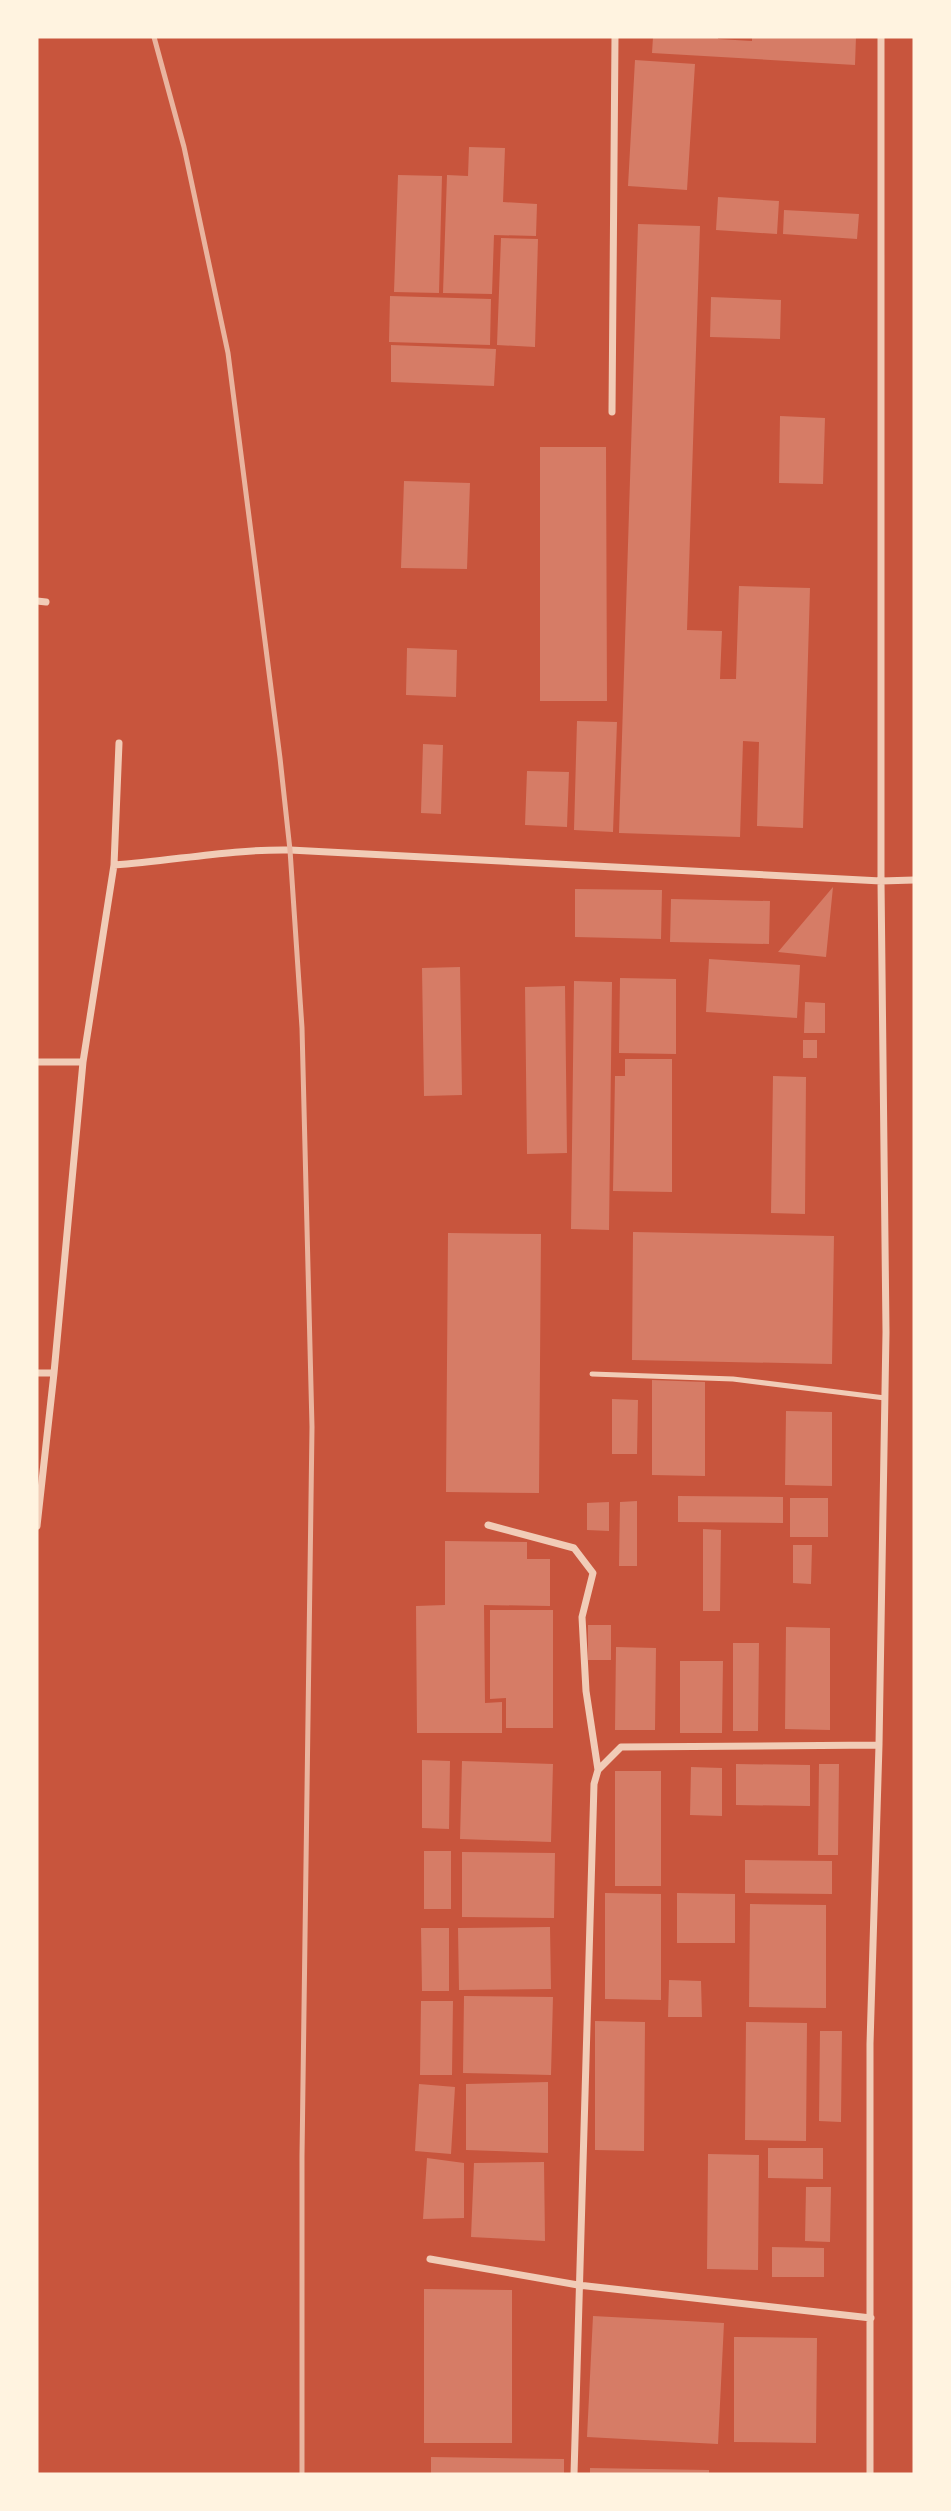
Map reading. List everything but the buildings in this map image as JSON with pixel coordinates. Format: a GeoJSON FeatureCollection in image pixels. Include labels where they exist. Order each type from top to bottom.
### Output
{"type":"FeatureCollection","features":[{"type":"Feature","properties":{"kind":"street"},"geometry":{"type":"LineString","coordinates":[[612,412],[615,37]]}},
{"type":"Feature","properties":{"kind":"street"},"geometry":{"type":"LineString","coordinates":[[870,2474],[870,2044],[885,1398],[881,881],[881,37]]}},
{"type":"Feature","properties":{"kind":"street"},"geometry":{"type":"LineString","coordinates":[[37,1527],[83,1062],[114,864],[119,743]]}},
{"type":"Feature","properties":{"kind":"street"},"geometry":{"type":"LineString","coordinates":[[114,864],[159,862],[231,852],[290,850],[881,881],[914,880]]}},
{"type":"Feature","properties":{"kind":"street"},"geometry":{"type":"LineString","coordinates":[[37,1062],[83,1062]]}},
{"type":"Feature","properties":{"kind":"street"},"geometry":{"type":"LineString","coordinates":[[37,1373],[54,1373]]}},
{"type":"Feature","properties":{"kind":"street"},"geometry":{"type":"LineString","coordinates":[[488,1525],[573,1548],[593,1573],[582,1616],[586,1691],[598,1770],[594,1798],[574,2474]]}},
{"type":"Feature","properties":{"kind":"street"},"geometry":{"type":"LineString","coordinates":[[598,1770],[621,1747],[879,1745]]}},
{"type":"Feature","properties":{"kind":"street"},"geometry":{"type":"LineString","coordinates":[[430,2259],[579,2285],[872,2318]]}},
{"type":"Feature","properties":{"kind":"lane"},"geometry":{"type":"LineString","coordinates":[[592,1374],[733,1379],[885,1398]]}},
{"type":"Feature","properties":{"kind":"railway"},"geometry":{"type":"LineString","coordinates":[[154,37],[184,147],[228,353],[280,758],[290,850],[302,1028],[312,1427],[302,2156],[302,2474]]}}]}
